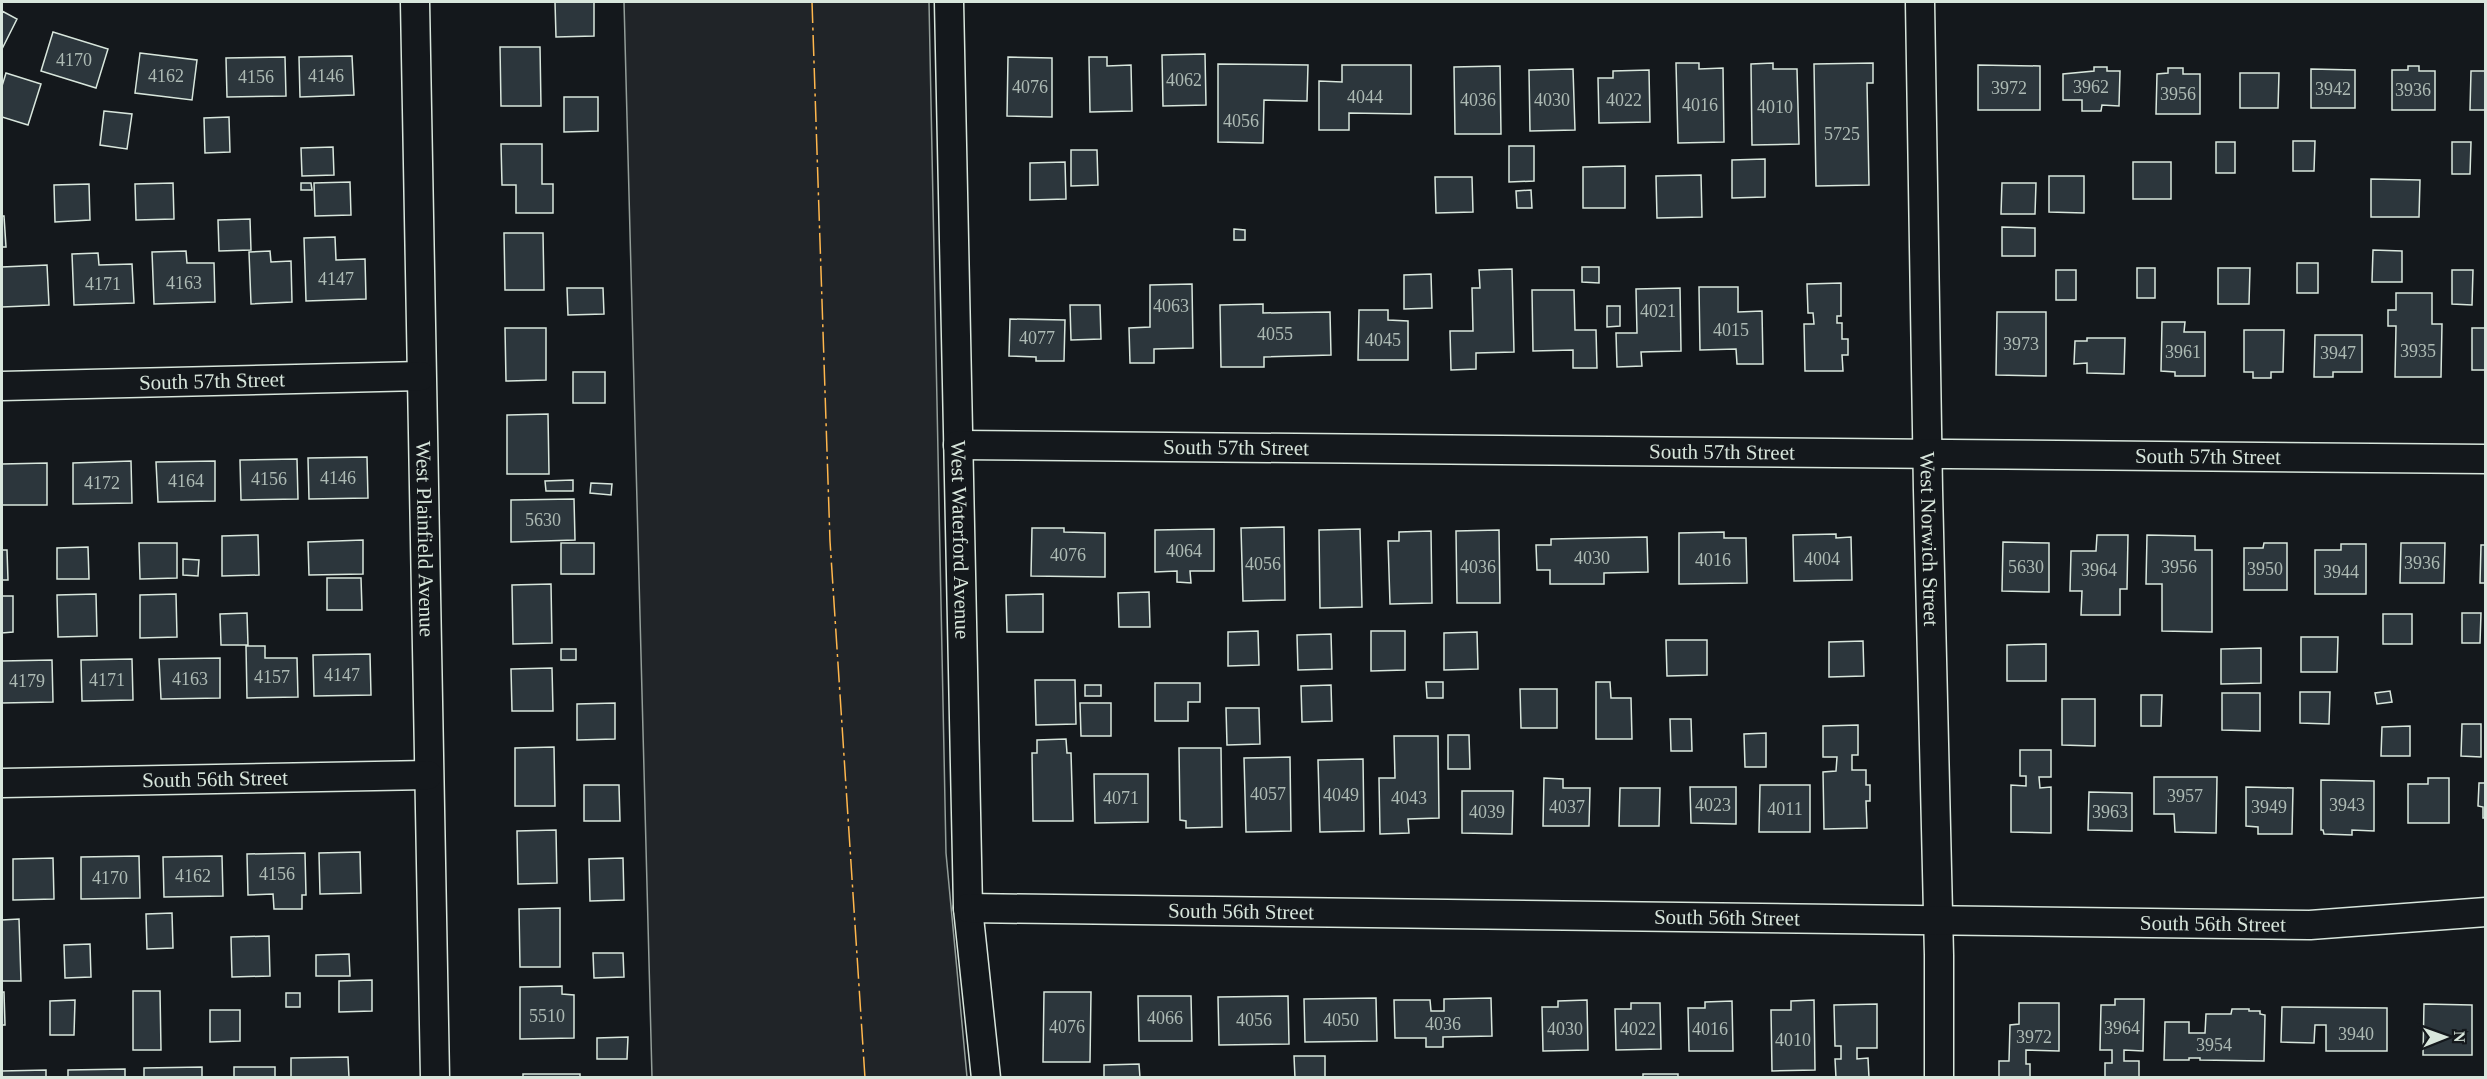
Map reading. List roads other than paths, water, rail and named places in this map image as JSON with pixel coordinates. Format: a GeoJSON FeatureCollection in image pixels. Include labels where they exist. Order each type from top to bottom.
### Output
{"type":"FeatureCollection","features":[{"type":"Feature","properties":{"kind":"street","name":"West Plainfield Avenue"},"geometry":{"type":"LineString","coordinates":[[416,2],[435,1077]]}},
{"type":"Feature","properties":{"kind":"street","name":"West Waterford Avenue"},"geometry":{"type":"LineString","coordinates":[[949,2],[968,908],[986,1077]]}},
{"type":"Feature","properties":{"kind":"street","name":"West Norwich Street"},"geometry":{"type":"LineString","coordinates":[[1920,2],[1939,1077]]}},
{"type":"Feature","properties":{"kind":"street","name":"South 57th Street"},"geometry":{"type":"LineString","coordinates":[[2,386],[422,376]]}},
{"type":"Feature","properties":{"kind":"street","name":"South 57th Street"},"geometry":{"type":"LineString","coordinates":[[958,445],[2486,459]]}},
{"type":"Feature","properties":{"kind":"street","name":"South 56th Street"},"geometry":{"type":"LineString","coordinates":[[2,783],[428,775]]}},
{"type":"Feature","properties":{"kind":"street","name":"South 56th Street"},"geometry":{"type":"LineString","coordinates":[[968,908],[2310,926],[2486,912]]}}]}
